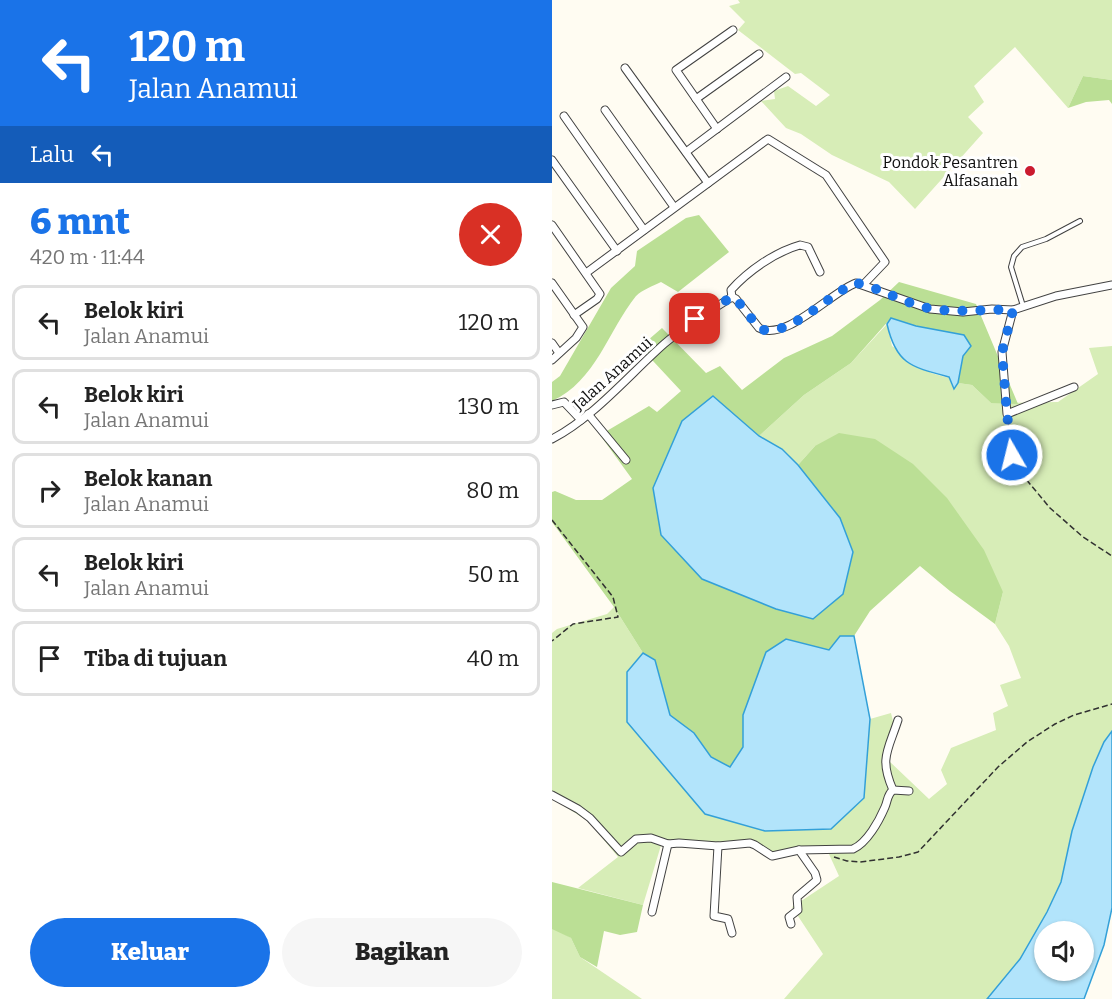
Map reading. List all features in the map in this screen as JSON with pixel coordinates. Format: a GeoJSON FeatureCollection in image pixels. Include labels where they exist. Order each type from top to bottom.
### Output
{"type":"FeatureCollection","features":[{"type":"Feature","properties":{"kind":"street"},"geometry":{"type":"LineString","coordinates":[[717,129],[676,70],[733,30]]}},
{"type":"Feature","properties":{"kind":"street"},"geometry":{"type":"LineString","coordinates":[[696,99],[759,54]]}},
{"type":"Feature","properties":{"kind":"street"},"geometry":{"type":"LineString","coordinates":[[625,68],[708,183]]}},
{"type":"Feature","properties":{"kind":"street"},"geometry":{"type":"LineString","coordinates":[[686,152],[786,77]]}},
{"type":"Feature","properties":{"kind":"street"},"geometry":{"type":"LineString","coordinates":[[605,110],[674,207]]}},
{"type":"Feature","properties":{"kind":"street"},"geometry":{"type":"LineString","coordinates":[[564,116],[644,230]]}},
{"type":"Feature","properties":{"kind":"street"},"geometry":{"type":"LineString","coordinates":[[586,273],[768,139],[826,175],[885,262],[864,284]]}},
{"type":"Feature","properties":{"kind":"street"},"geometry":{"type":"LineString","coordinates":[[552,160],[617,250]]}},
{"type":"Feature","properties":{"kind":"street"},"geometry":{"type":"LineString","coordinates":[[552,225],[600,294],[597,299],[574,315]]}},
{"type":"Feature","properties":{"kind":"street"},"geometry":{"type":"LineString","coordinates":[[820,272],[808,247],[800,245],[773,257],[739,281],[731,290],[732,297],[759,328],[765,331],[775,331],[814,311],[844,287],[856,283],[930,309],[963,312],[992,309],[1013,310],[1056,296],[1112,285]]}},
{"type":"Feature","properties":{"kind":"street"},"geometry":{"type":"LineString","coordinates":[[552,284],[583,327],[576,338],[552,360]]}},
{"type":"Feature","properties":{"kind":"street","name":"Jalan Anamui"},"geometry":{"type":"LineString","coordinates":[[552,439],[565,433],[588,414],[695,319],[732,297]]}},
{"type":"Feature","properties":{"kind":"street"},"geometry":{"type":"LineString","coordinates":[[1013,310],[1002,352],[1007,414],[1074,387]]}},
{"type":"Feature","properties":{"kind":"street"},"geometry":{"type":"LineString","coordinates":[[552,343],[559,353]]}},
{"type":"Feature","properties":{"kind":"street"},"geometry":{"type":"LineString","coordinates":[[552,405],[564,402],[580,420]]}},
{"type":"Feature","properties":{"kind":"street"},"geometry":{"type":"LineString","coordinates":[[588,414],[626,460]]}},
{"type":"Feature","properties":{"kind":"street"},"geometry":{"type":"LineString","coordinates":[[893,790],[886,772],[885,760],[898,720]]}},
{"type":"Feature","properties":{"kind":"street"},"geometry":{"type":"LineString","coordinates":[[552,795],[578,808],[590,818],[618,851],[624,851],[636,839],[651,837],[668,844],[718,846],[750,843],[772,856],[799,850],[819,851],[859,847],[873,829],[889,793],[893,790],[909,791]]}},
{"type":"Feature","properties":{"kind":"street"},"geometry":{"type":"LineString","coordinates":[[652,912],[668,844]]}},
{"type":"Feature","properties":{"kind":"street"},"geometry":{"type":"LineString","coordinates":[[718,846],[714,916],[728,919],[732,933]]}},
{"type":"Feature","properties":{"kind":"street"},"geometry":{"type":"LineString","coordinates":[[790,924],[789,917],[798,910],[797,897],[817,880],[815,873],[799,850]]}},
{"type":"Feature","properties":{"kind":"lane"},"geometry":{"type":"LineString","coordinates":[[1023,306],[1011,267],[1014,256],[1022,247],[1046,239],[1080,221]]}},
{"type":"Feature","properties":{"kind":"path"},"geometry":{"type":"LineString","coordinates":[[1007,414],[1012,455],[1025,478],[1058,515],[1083,537],[1112,556]]}},
{"type":"Feature","properties":{"kind":"path"},"geometry":{"type":"LineString","coordinates":[[552,520],[613,597],[618,617],[573,624],[552,641]]}},
{"type":"Feature","properties":{"kind":"path"},"geometry":{"type":"LineString","coordinates":[[819,851],[836,859],[860,862],[918,852],[998,767],[1027,742],[1074,715],[1112,704]]}},
{"type":"Feature","properties":{"kind":"green space"},"geometry":{"type":"Polygon","coordinates":[[[738,0],[1112,0],[1112,80],[1083,76],[1068,108],[1015,47],[974,86],[984,102],[968,117],[983,133],[915,209],[889,182],[832,155],[801,134],[786,128],[761,101],[775,99],[774,91],[788,86],[816,106],[830,95],[801,73],[795,74],[738,30],[745,22],[729,6],[740,3],[738,0]]]}},
{"type":"Feature","properties":{"kind":"green space"},"geometry":{"type":"Polygon","coordinates":[[[1083,76],[1112,80],[1112,104],[1109,100],[1086,102],[1068,108],[1083,76]]]}},
{"type":"Feature","properties":{"kind":"green space"},"geometry":{"type":"Polygon","coordinates":[[[699,215],[729,252],[678,292],[661,282],[638,294],[591,368],[567,392],[552,401],[552,382],[560,376],[611,288],[635,266],[637,251],[686,218],[699,215]]]}},
{"type":"Feature","properties":{"kind":"green space"},"geometry":{"type":"Polygon","coordinates":[[[899,282],[976,304],[1018,404],[991,403],[972,385],[958,383],[963,356],[916,326],[891,318],[851,363],[804,395],[759,436],[713,396],[843,594],[853,552],[840,518],[798,465],[815,446],[839,433],[875,439],[913,464],[947,498],[984,550],[1003,592],[995,624],[920,566],[870,611],[854,636],[840,636],[829,650],[743,715],[743,747],[730,767],[711,757],[694,733],[670,715],[655,660],[643,653],[614,607],[552,522],[552,492],[555,491],[576,500],[602,500],[632,479],[600,435],[649,406],[657,412],[681,391],[640,347],[662,328],[706,373],[720,366],[742,390],[784,358],[832,336],[880,300],[899,282]]]}},
{"type":"Feature","properties":{"kind":"green space"},"geometry":{"type":"Polygon","coordinates":[[[887,324],[892,346],[931,373],[949,378],[953,388],[958,383],[972,385],[991,403],[1058,402],[1098,374],[1089,348],[1112,346],[1112,731],[1104,742],[1093,767],[1072,831],[1061,882],[1042,921],[1034,921],[1034,935],[1020,959],[987,999],[784,999],[823,954],[792,907],[839,876],[828,852],[798,849],[771,859],[752,843],[662,842],[643,905],[578,888],[618,857],[589,822],[552,798],[552,633],[557,629],[607,614],[614,607],[643,653],[627,672],[864,798],[870,719],[891,713],[896,734],[888,760],[929,799],[947,784],[941,770],[951,748],[996,730],[993,713],[1008,706],[1000,685],[1021,678],[1009,646],[995,624],[1003,592],[815,446],[798,465],[782,449],[759,436],[804,395],[851,363],[887,324]]]}},
{"type":"Feature","properties":{"kind":"green space"},"geometry":{"type":"Polygon","coordinates":[[[552,882],[643,905],[637,932],[620,935],[604,931],[597,967],[580,957],[571,938],[552,929],[552,882]]]}},
{"type":"Feature","properties":{"kind":"green space"},"geometry":{"type":"Polygon","coordinates":[[[552,929],[571,938],[580,957],[642,999],[552,999],[552,929]]]}},
{"type":"Feature","properties":{"kind":"water"},"geometry":{"type":"Polygon","coordinates":[[[891,318],[916,326],[964,335],[971,346],[963,356],[958,383],[954,389],[949,377],[915,366],[901,356],[895,348],[887,324],[891,318]]]}},
{"type":"Feature","properties":{"kind":"water"},"geometry":{"type":"Polygon","coordinates":[[[713,396],[759,436],[782,449],[798,465],[840,518],[853,552],[843,594],[813,619],[776,609],[702,579],[661,535],[653,488],[682,421],[713,396]]]}},
{"type":"Feature","properties":{"kind":"water"},"geometry":{"type":"Polygon","coordinates":[[[840,636],[854,636],[870,719],[864,798],[831,829],[765,831],[705,814],[627,722],[627,672],[643,653],[655,660],[670,715],[694,733],[711,757],[730,767],[743,747],[743,715],[766,652],[786,639],[829,650],[840,636]]]}},
{"type":"Feature","properties":{"kind":"water"},"geometry":{"type":"Polygon","coordinates":[[[1112,731],[1112,908],[1104,945],[1094,972],[1094,921],[1042,921],[1061,882],[1072,831],[1093,767],[1104,742],[1112,731]]]}},
{"type":"Feature","properties":{"kind":"water"},"geometry":{"type":"Polygon","coordinates":[[[1034,935],[1034,981],[1091,981],[1084,999],[987,999],[1020,959],[1034,935]]]}},
{"type":"Feature","properties":{"kind":"place","name":"Pondok Pesantren Alfasanah"},"geometry":{"type":"Point","coordinates":[1030,171]}},
{"type":"Feature","properties":{"kind":"route"},"geometry":{"type":"LineString","coordinates":[[695,319],[732,297],[759,328],[765,331],[775,331],[814,311],[844,287],[856,283],[930,309],[963,312],[992,309],[1013,310],[1002,352],[1012,455]]}}]}
